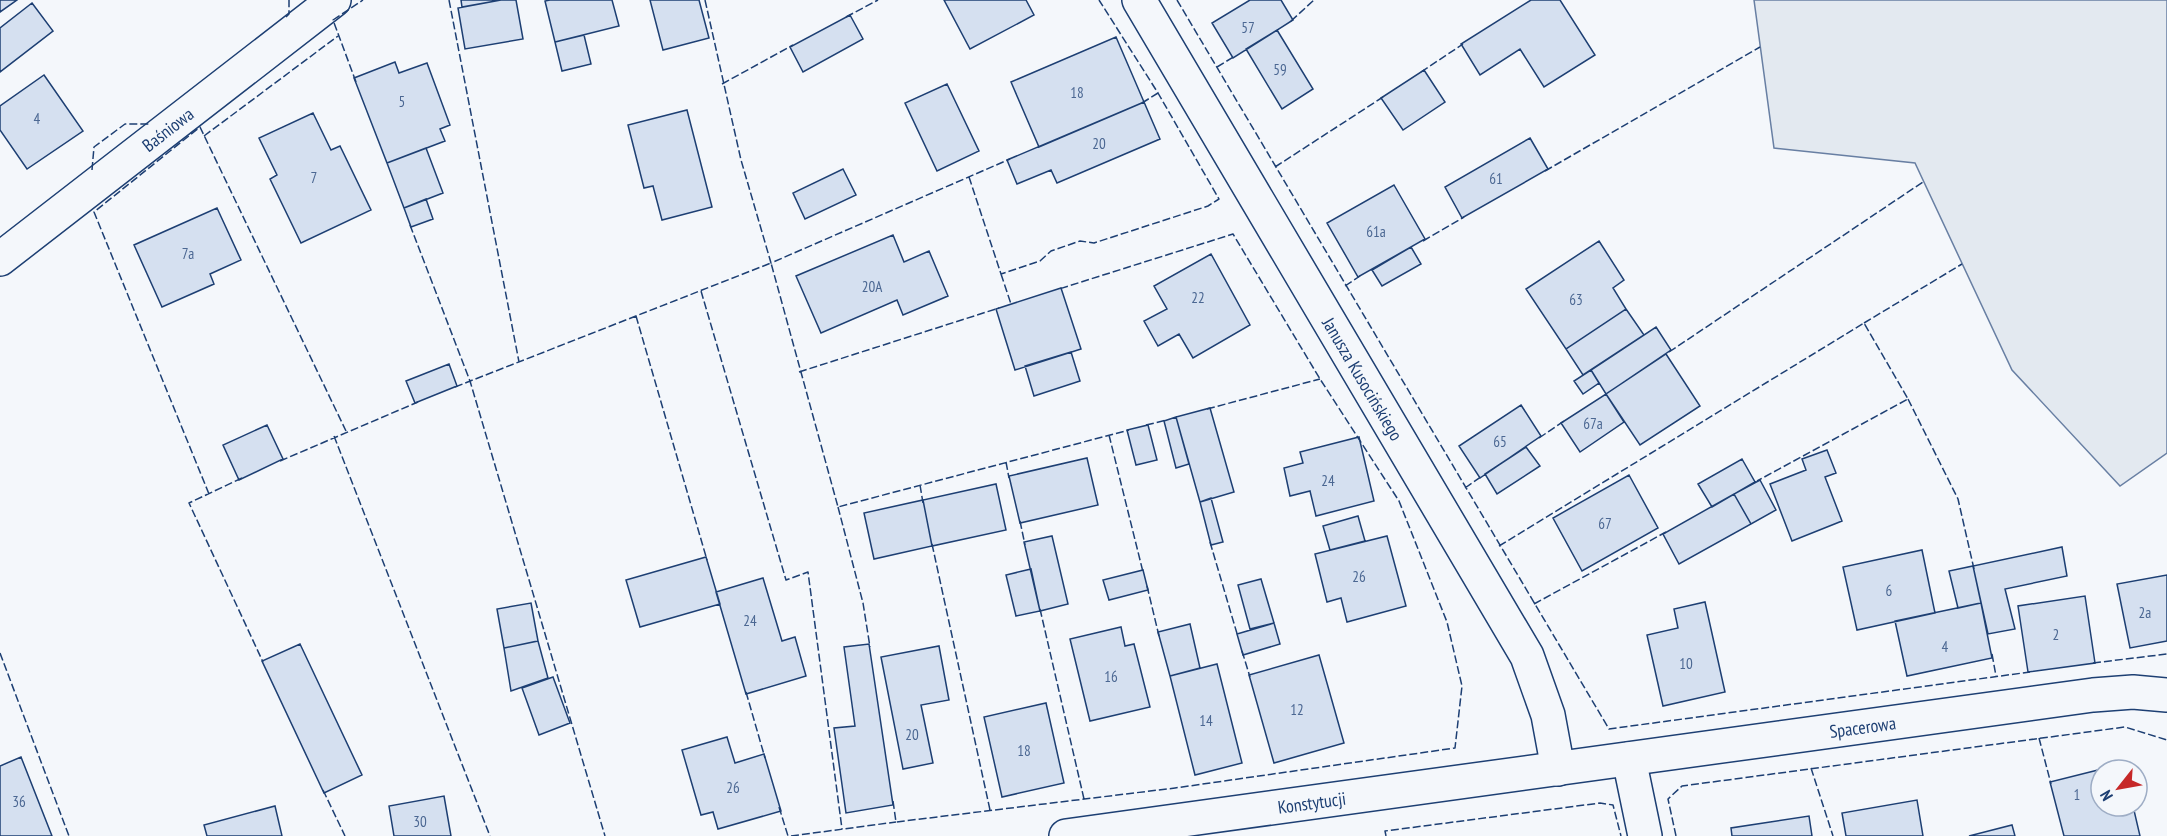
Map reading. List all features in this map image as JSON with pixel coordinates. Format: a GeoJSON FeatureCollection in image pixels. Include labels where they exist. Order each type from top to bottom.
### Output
{"type":"FeatureCollection","features":[{"type":"Feature","properties":{"kind":"street","name":"Baśniowa"},"geometry":{"type":"LineString","coordinates":[[0,259],[334,0]]}},
{"type":"Feature","properties":{"kind":"street","name":"Janusza Kusocińskiego"},"geometry":{"type":"LineString","coordinates":[[1139,0],[1527,656],[1546,707],[1558,769]]}},
{"type":"Feature","properties":{"kind":"street","name":"Spacerowa"},"geometry":{"type":"LineString","coordinates":[[1558,769],[2093,695],[2133,692],[2167,695]]}},
{"type":"Feature","properties":{"kind":"street"},"geometry":{"type":"LineString","coordinates":[[1629,759],[1645,836]]}},
{"type":"Feature","properties":{"kind":"street","name":"Konstytucji"},"geometry":{"type":"LineString","coordinates":[[1066,836],[1558,769]]}},
{"type":"Feature","properties":{"kind":"shaded area"},"geometry":{"type":"Polygon","coordinates":[[[1754,0],[2167,0],[2167,453],[2120,486],[2012,370],[1915,163],[1774,148],[1754,0]]]}},
{"type":"Feature","properties":{"kind":"building"},"geometry":{"type":"Polygon","coordinates":[[[0,0],[17,0],[0,12],[0,0]]]}},
{"type":"Feature","properties":{"kind":"building"},"geometry":{"type":"Polygon","coordinates":[[[461,0],[501,0],[462,7],[461,0]]]}},
{"type":"Feature","properties":{"kind":"building"},"geometry":{"type":"Polygon","coordinates":[[[501,0],[516,0],[523,39],[465,49],[458,8],[501,0]]]}},
{"type":"Feature","properties":{"kind":"building"},"geometry":{"type":"Polygon","coordinates":[[[612,0],[619,26],[555,42],[545,1],[612,0]]]}},
{"type":"Feature","properties":{"kind":"building"},"geometry":{"type":"Polygon","coordinates":[[[650,0],[699,0],[709,38],[663,50],[650,0]]]}},
{"type":"Feature","properties":{"kind":"building"},"geometry":{"type":"Polygon","coordinates":[[[944,0],[1026,0],[1034,15],[970,49],[944,0]]]}},
{"type":"Feature","properties":{"kind":"building"},"geometry":{"type":"Polygon","coordinates":[[[1250,0],[1281,0],[1293,20],[1233,58],[1212,23],[1250,0]]]}},
{"type":"Feature","properties":{"kind":"building"},"geometry":{"type":"Polygon","coordinates":[[[1531,0],[1560,0],[1595,55],[1544,87],[1520,49],[1480,75],[1461,44],[1531,0]]]}},
{"type":"Feature","properties":{"kind":"building"},"geometry":{"type":"Polygon","coordinates":[[[32,3],[53,31],[0,72],[0,28],[32,3]]]}},
{"type":"Feature","properties":{"kind":"building"},"geometry":{"type":"Polygon","coordinates":[[[850,15],[863,39],[803,72],[790,47],[850,15]]]}},
{"type":"Feature","properties":{"kind":"building"},"geometry":{"type":"Polygon","coordinates":[[[1277,30],[1313,89],[1282,109],[1246,49],[1277,30]]]}},
{"type":"Feature","properties":{"kind":"building"},"geometry":{"type":"Polygon","coordinates":[[[584,35],[591,64],[562,71],[555,42],[584,35]]]}},
{"type":"Feature","properties":{"kind":"building"},"geometry":{"type":"Polygon","coordinates":[[[1116,37],[1144,102],[1039,147],[1011,82],[1116,37]]]}},
{"type":"Feature","properties":{"kind":"building"},"geometry":{"type":"Polygon","coordinates":[[[395,62],[399,73],[427,63],[450,125],[440,129],[445,141],[387,163],[354,78],[395,62]]]}},
{"type":"Feature","properties":{"kind":"building"},"geometry":{"type":"Polygon","coordinates":[[[1424,70],[1445,102],[1403,130],[1381,98],[1424,70]]]}},
{"type":"Feature","properties":{"kind":"building"},"geometry":{"type":"Polygon","coordinates":[[[44,75],[83,131],[27,169],[0,130],[0,106],[44,75]]]}},
{"type":"Feature","properties":{"kind":"building"},"geometry":{"type":"Polygon","coordinates":[[[947,84],[979,151],[937,171],[905,103],[947,84]]]}},
{"type":"Feature","properties":{"kind":"building"},"geometry":{"type":"Polygon","coordinates":[[[1144,102],[1160,139],[1057,183],[1051,170],[1017,184],[1007,160],[1144,102]]]}},
{"type":"Feature","properties":{"kind":"building"},"geometry":{"type":"Polygon","coordinates":[[[687,110],[712,207],[662,220],[653,186],[644,188],[628,125],[687,110]]]}},
{"type":"Feature","properties":{"kind":"building"},"geometry":{"type":"Polygon","coordinates":[[[313,113],[331,150],[340,146],[371,210],[301,243],[270,179],[277,175],[259,138],[313,113]]]}},
{"type":"Feature","properties":{"kind":"building"},"geometry":{"type":"Polygon","coordinates":[[[1530,138],[1548,169],[1462,218],[1445,187],[1530,138]]]}},
{"type":"Feature","properties":{"kind":"building"},"geometry":{"type":"Polygon","coordinates":[[[426,148],[443,193],[404,208],[387,163],[426,148]]]}},
{"type":"Feature","properties":{"kind":"building"},"geometry":{"type":"Polygon","coordinates":[[[843,169],[856,195],[805,219],[793,193],[843,169]]]}},
{"type":"Feature","properties":{"kind":"building"},"geometry":{"type":"Polygon","coordinates":[[[1394,185],[1425,239],[1358,277],[1327,223],[1394,185]]]}},
{"type":"Feature","properties":{"kind":"building"},"geometry":{"type":"Polygon","coordinates":[[[426,199],[433,219],[411,227],[404,208],[426,199]]]}},
{"type":"Feature","properties":{"kind":"building"},"geometry":{"type":"Polygon","coordinates":[[[217,208],[241,260],[210,274],[214,284],[162,307],[134,245],[217,208]]]}},
{"type":"Feature","properties":{"kind":"building"},"geometry":{"type":"Polygon","coordinates":[[[893,235],[904,262],[929,251],[948,296],[903,315],[897,300],[821,333],[796,276],[893,235]]]}},
{"type":"Feature","properties":{"kind":"building"},"geometry":{"type":"Polygon","coordinates":[[[1599,241],[1624,280],[1613,288],[1626,309],[1566,349],[1526,289],[1599,241]]]}},
{"type":"Feature","properties":{"kind":"building"},"geometry":{"type":"Polygon","coordinates":[[[1411,247],[1421,264],[1382,286],[1372,270],[1411,247]]]}},
{"type":"Feature","properties":{"kind":"building"},"geometry":{"type":"Polygon","coordinates":[[[1211,254],[1250,325],[1193,358],[1179,334],[1158,346],[1144,321],[1167,309],[1154,286],[1211,254]]]}},
{"type":"Feature","properties":{"kind":"building"},"geometry":{"type":"Polygon","coordinates":[[[1061,288],[1081,349],[1015,370],[996,309],[1061,288]]]}},
{"type":"Feature","properties":{"kind":"building"},"geometry":{"type":"Polygon","coordinates":[[[1626,309],[1644,335],[1583,375],[1566,349],[1626,309]]]}},
{"type":"Feature","properties":{"kind":"building"},"geometry":{"type":"Polygon","coordinates":[[[1656,327],[1671,350],[1606,394],[1591,370],[1656,327]]]}},
{"type":"Feature","properties":{"kind":"building"},"geometry":{"type":"Polygon","coordinates":[[[1071,352],[1080,381],[1034,396],[1025,366],[1071,352]]]}},
{"type":"Feature","properties":{"kind":"building"},"geometry":{"type":"Polygon","coordinates":[[[1666,354],[1700,406],[1640,445],[1606,394],[1666,354]]]}},
{"type":"Feature","properties":{"kind":"building"},"geometry":{"type":"Polygon","coordinates":[[[449,364],[457,386],[415,403],[406,381],[449,364]]]}},
{"type":"Feature","properties":{"kind":"building"},"geometry":{"type":"Polygon","coordinates":[[[1591,370],[1599,383],[1583,394],[1574,381],[1591,370]]]}},
{"type":"Feature","properties":{"kind":"building"},"geometry":{"type":"Polygon","coordinates":[[[1606,394],[1624,422],[1580,452],[1561,423],[1606,394]]]}},
{"type":"Feature","properties":{"kind":"building"},"geometry":{"type":"Polygon","coordinates":[[[1521,405],[1541,436],[1480,478],[1459,446],[1521,405]]]}},
{"type":"Feature","properties":{"kind":"building"},"geometry":{"type":"Polygon","coordinates":[[[1210,408],[1234,492],[1200,502],[1176,417],[1210,408]]]}},
{"type":"Feature","properties":{"kind":"building"},"geometry":{"type":"Polygon","coordinates":[[[1176,417],[1189,464],[1176,468],[1164,421],[1176,417]]]}},
{"type":"Feature","properties":{"kind":"building"},"geometry":{"type":"Polygon","coordinates":[[[267,425],[283,459],[239,480],[223,445],[267,425]]]}},
{"type":"Feature","properties":{"kind":"building"},"geometry":{"type":"Polygon","coordinates":[[[1148,425],[1157,460],[1136,465],[1127,430],[1148,425]]]}},
{"type":"Feature","properties":{"kind":"building"},"geometry":{"type":"Polygon","coordinates":[[[1359,437],[1374,501],[1316,516],[1310,491],[1290,496],[1284,468],[1303,463],[1300,452],[1359,437]]]}},
{"type":"Feature","properties":{"kind":"building"},"geometry":{"type":"Polygon","coordinates":[[[1526,447],[1540,466],[1497,494],[1485,474],[1526,447]]]}},
{"type":"Feature","properties":{"kind":"building"},"geometry":{"type":"Polygon","coordinates":[[[1827,450],[1836,473],[1825,477],[1842,521],[1792,541],[1770,484],[1806,470],[1802,459],[1827,450]]]}},
{"type":"Feature","properties":{"kind":"building"},"geometry":{"type":"Polygon","coordinates":[[[1087,458],[1098,505],[1020,523],[1009,476],[1087,458]]]}},
{"type":"Feature","properties":{"kind":"building"},"geometry":{"type":"Polygon","coordinates":[[[1742,459],[1755,482],[1712,507],[1698,484],[1742,459]]]}},
{"type":"Feature","properties":{"kind":"building"},"geometry":{"type":"Polygon","coordinates":[[[1629,475],[1658,528],[1582,571],[1553,518],[1629,475]]]}},
{"type":"Feature","properties":{"kind":"building"},"geometry":{"type":"Polygon","coordinates":[[[1760,480],[1776,510],[1751,524],[1734,494],[1760,480]]]}},
{"type":"Feature","properties":{"kind":"building"},"geometry":{"type":"Polygon","coordinates":[[[996,484],[1006,530],[932,546],[923,500],[996,484]]]}},
{"type":"Feature","properties":{"kind":"building"},"geometry":{"type":"Polygon","coordinates":[[[1734,494],[1751,524],[1679,564],[1663,534],[1734,494]]]}},
{"type":"Feature","properties":{"kind":"building"},"geometry":{"type":"Polygon","coordinates":[[[1211,498],[1223,542],[1211,545],[1200,502],[1211,498]]]}},
{"type":"Feature","properties":{"kind":"building"},"geometry":{"type":"Polygon","coordinates":[[[923,500],[932,546],[874,559],[864,513],[923,500]]]}},
{"type":"Feature","properties":{"kind":"building"},"geometry":{"type":"Polygon","coordinates":[[[1358,516],[1365,541],[1330,550],[1323,526],[1358,516]]]}},
{"type":"Feature","properties":{"kind":"building"},"geometry":{"type":"Polygon","coordinates":[[[1052,536],[1068,604],[1040,611],[1024,542],[1052,536]]]}},
{"type":"Feature","properties":{"kind":"building"},"geometry":{"type":"Polygon","coordinates":[[[1387,536],[1406,606],[1347,622],[1341,598],[1327,602],[1315,554],[1387,536]]]}},
{"type":"Feature","properties":{"kind":"building"},"geometry":{"type":"Polygon","coordinates":[[[2062,547],[2067,576],[2005,589],[2015,629],[1988,634],[1973,566],[2062,547]]]}},
{"type":"Feature","properties":{"kind":"building"},"geometry":{"type":"Polygon","coordinates":[[[1922,550],[1935,613],[1857,630],[1843,567],[1922,550]]]}},
{"type":"Feature","properties":{"kind":"building"},"geometry":{"type":"Polygon","coordinates":[[[706,557],[720,604],[640,627],[626,580],[706,557]]]}},
{"type":"Feature","properties":{"kind":"building"},"geometry":{"type":"Polygon","coordinates":[[[1973,566],[1981,603],[1958,608],[1949,571],[1973,566]]]}},
{"type":"Feature","properties":{"kind":"building"},"geometry":{"type":"Polygon","coordinates":[[[1031,569],[1040,611],[1016,616],[1006,575],[1031,569]]]}},
{"type":"Feature","properties":{"kind":"building"},"geometry":{"type":"Polygon","coordinates":[[[1143,570],[1148,590],[1109,600],[1103,580],[1143,570]]]}},
{"type":"Feature","properties":{"kind":"building"},"geometry":{"type":"Polygon","coordinates":[[[2167,575],[2167,641],[2130,648],[2117,584],[2167,575]]]}},
{"type":"Feature","properties":{"kind":"building"},"geometry":{"type":"Polygon","coordinates":[[[763,578],[782,641],[795,637],[806,676],[746,694],[716,592],[763,578]]]}},
{"type":"Feature","properties":{"kind":"building"},"geometry":{"type":"Polygon","coordinates":[[[1261,579],[1274,623],[1250,629],[1238,585],[1261,579]]]}},
{"type":"Feature","properties":{"kind":"building"},"geometry":{"type":"Polygon","coordinates":[[[2085,596],[2095,663],[2028,672],[2018,606],[2085,596]]]}},
{"type":"Feature","properties":{"kind":"building"},"geometry":{"type":"Polygon","coordinates":[[[1705,602],[1725,692],[1663,706],[1647,635],[1678,628],[1674,609],[1705,602]]]}},
{"type":"Feature","properties":{"kind":"building"},"geometry":{"type":"Polygon","coordinates":[[[531,603],[538,641],[504,648],[497,609],[531,603]]]}},
{"type":"Feature","properties":{"kind":"building"},"geometry":{"type":"Polygon","coordinates":[[[1981,603],[1992,658],[1907,676],[1895,621],[1981,603]]]}},
{"type":"Feature","properties":{"kind":"building"},"geometry":{"type":"Polygon","coordinates":[[[1274,623],[1280,644],[1243,655],[1237,634],[1274,623]]]}},
{"type":"Feature","properties":{"kind":"building"},"geometry":{"type":"Polygon","coordinates":[[[1190,624],[1200,668],[1170,676],[1158,632],[1190,624]]]}},
{"type":"Feature","properties":{"kind":"building"},"geometry":{"type":"Polygon","coordinates":[[[1121,627],[1125,646],[1134,644],[1150,707],[1090,721],[1070,639],[1121,627]]]}},
{"type":"Feature","properties":{"kind":"building"},"geometry":{"type":"Polygon","coordinates":[[[538,641],[548,678],[511,691],[504,648],[538,641]]]}},
{"type":"Feature","properties":{"kind":"building"},"geometry":{"type":"Polygon","coordinates":[[[300,644],[362,775],[324,793],[262,661],[300,644]]]}},
{"type":"Feature","properties":{"kind":"building"},"geometry":{"type":"Polygon","coordinates":[[[869,644],[893,805],[846,813],[834,728],[855,726],[844,647],[869,644]]]}},
{"type":"Feature","properties":{"kind":"building"},"geometry":{"type":"Polygon","coordinates":[[[939,646],[949,700],[921,705],[933,763],[903,769],[881,657],[939,646]]]}},
{"type":"Feature","properties":{"kind":"building"},"geometry":{"type":"Polygon","coordinates":[[[1319,655],[1344,743],[1274,763],[1249,675],[1319,655]]]}},
{"type":"Feature","properties":{"kind":"building"},"geometry":{"type":"Polygon","coordinates":[[[1217,664],[1242,763],[1195,775],[1170,676],[1217,664]]]}},
{"type":"Feature","properties":{"kind":"building"},"geometry":{"type":"Polygon","coordinates":[[[553,677],[570,723],[539,735],[522,688],[553,677]]]}},
{"type":"Feature","properties":{"kind":"building"},"geometry":{"type":"Polygon","coordinates":[[[1046,703],[1064,783],[1002,797],[984,717],[1046,703]]]}},
{"type":"Feature","properties":{"kind":"building"},"geometry":{"type":"Polygon","coordinates":[[[727,737],[735,763],[764,754],[781,811],[718,829],[713,812],[701,815],[682,750],[727,737]]]}},
{"type":"Feature","properties":{"kind":"building"},"geometry":{"type":"Polygon","coordinates":[[[21,757],[52,836],[0,836],[0,766],[21,757]]]}},
{"type":"Feature","properties":{"kind":"building"},"geometry":{"type":"Polygon","coordinates":[[[2089,772],[2089,818],[2136,818],[2140,836],[2064,836],[2050,782],[2089,772]]]}},
{"type":"Feature","properties":{"kind":"building"},"geometry":{"type":"Polygon","coordinates":[[[444,796],[451,836],[394,836],[389,806],[444,796]]]}},
{"type":"Feature","properties":{"kind":"building"},"geometry":{"type":"Polygon","coordinates":[[[1917,800],[1923,836],[1846,836],[1842,813],[1917,800]]]}},
{"type":"Feature","properties":{"kind":"building"},"geometry":{"type":"Polygon","coordinates":[[[275,806],[282,836],[207,836],[204,825],[275,806]]]}},
{"type":"Feature","properties":{"kind":"building"},"geometry":{"type":"Polygon","coordinates":[[[1809,816],[1812,836],[1732,836],[1731,828],[1809,816]]]}},
{"type":"Feature","properties":{"kind":"building"},"geometry":{"type":"Polygon","coordinates":[[[2012,825],[2015,836],[1969,836],[2012,825]]]}},
{"type":"Feature","properties":{"kind":"fence"},"geometry":{"type":"LineString","coordinates":[[286,17],[289,14],[289,0]]}},
{"type":"Feature","properties":{"kind":"fence"},"geometry":{"type":"LineString","coordinates":[[356,82],[333,20],[363,0]]}},
{"type":"Feature","properties":{"kind":"fence"},"geometry":{"type":"LineString","coordinates":[[449,0],[519,362]]}},
{"type":"Feature","properties":{"kind":"fence"},"geometry":{"type":"LineString","coordinates":[[705,0],[741,160],[771,263],[1010,159]]}},
{"type":"Feature","properties":{"kind":"fence"},"geometry":{"type":"LineString","coordinates":[[846,17],[878,0]]}},
{"type":"Feature","properties":{"kind":"fence"},"geometry":{"type":"LineString","coordinates":[[969,177],[1001,274],[1040,261],[1051,251],[1080,241],[1094,243],[1208,206],[1219,199],[1158,93],[1099,0]]}},
{"type":"Feature","properties":{"kind":"fence"},"geometry":{"type":"LineString","coordinates":[[1177,0],[1609,729],[2030,672]]}},
{"type":"Feature","properties":{"kind":"fence"},"geometry":{"type":"LineString","coordinates":[[1291,21],[1314,0]]}},
{"type":"Feature","properties":{"kind":"fence"},"geometry":{"type":"LineString","coordinates":[[204,136],[338,36]]}},
{"type":"Feature","properties":{"kind":"fence"},"geometry":{"type":"LineString","coordinates":[[1421,72],[1463,44]]}},
{"type":"Feature","properties":{"kind":"fence"},"geometry":{"type":"LineString","coordinates":[[722,84],[793,45]]}},
{"type":"Feature","properties":{"kind":"fence"},"geometry":{"type":"LineString","coordinates":[[1545,171],[1760,47]]}},
{"type":"Feature","properties":{"kind":"fence"},"geometry":{"type":"LineString","coordinates":[[1217,67],[1235,56]]}},
{"type":"Feature","properties":{"kind":"fence"},"geometry":{"type":"LineString","coordinates":[[1142,103],[1158,93]]}},
{"type":"Feature","properties":{"kind":"fence"},"geometry":{"type":"LineString","coordinates":[[1275,167],[1383,97]]}},
{"type":"Feature","properties":{"kind":"fence"},"geometry":{"type":"LineString","coordinates":[[92,170],[94,147],[125,124],[150,124]]}},
{"type":"Feature","properties":{"kind":"fence"},"geometry":{"type":"LineString","coordinates":[[209,494],[94,212],[200,127],[346,431]]}},
{"type":"Feature","properties":{"kind":"fence"},"geometry":{"type":"LineString","coordinates":[[1669,352],[1923,182]]}},
{"type":"Feature","properties":{"kind":"fence"},"geometry":{"type":"LineString","coordinates":[[1423,241],[1464,217]]}},
{"type":"Feature","properties":{"kind":"fence"},"geometry":{"type":"LineString","coordinates":[[410,225],[470,381],[605,836]]}},
{"type":"Feature","properties":{"kind":"fence"},"geometry":{"type":"LineString","coordinates":[[893,801],[896,822],[1175,788],[1455,748],[1462,686],[1447,622],[1399,501],[1320,379],[1233,234],[1059,289]]}},
{"type":"Feature","properties":{"kind":"fence"},"geometry":{"type":"LineString","coordinates":[[455,387],[771,263],[838,507],[1129,430]]}},
{"type":"Feature","properties":{"kind":"fence"},"geometry":{"type":"LineString","coordinates":[[1864,323],[1962,264]]}},
{"type":"Feature","properties":{"kind":"fence"},"geometry":{"type":"LineString","coordinates":[[1001,274],[1011,304]]}},
{"type":"Feature","properties":{"kind":"fence"},"geometry":{"type":"LineString","coordinates":[[1345,286],[1360,276]]}},
{"type":"Feature","properties":{"kind":"fence"},"geometry":{"type":"LineString","coordinates":[[701,291],[786,580],[808,572],[842,829]]}},
{"type":"Feature","properties":{"kind":"fence"},"geometry":{"type":"LineString","coordinates":[[799,372],[999,308]]}},
{"type":"Feature","properties":{"kind":"fence"},"geometry":{"type":"LineString","coordinates":[[636,316],[707,560]]}},
{"type":"Feature","properties":{"kind":"fence"},"geometry":{"type":"LineString","coordinates":[[1499,546],[1864,323],[1908,399],[1757,481]]}},
{"type":"Feature","properties":{"kind":"fence"},"geometry":{"type":"LineString","coordinates":[[1207,409],[1320,379]]}},
{"type":"Feature","properties":{"kind":"fence"},"geometry":{"type":"LineString","coordinates":[[1908,399],[1958,499],[1974,569]]}},
{"type":"Feature","properties":{"kind":"fence"},"geometry":{"type":"LineString","coordinates":[[280,461],[418,402]]}},
{"type":"Feature","properties":{"kind":"fence"},"geometry":{"type":"LineString","coordinates":[[1146,425],[1167,420]]}},
{"type":"Feature","properties":{"kind":"fence"},"geometry":{"type":"LineString","coordinates":[[1539,438],[1564,421]]}},
{"type":"Feature","properties":{"kind":"fence"},"geometry":{"type":"LineString","coordinates":[[1109,435],[1143,572]]}},
{"type":"Feature","properties":{"kind":"fence"},"geometry":{"type":"LineString","coordinates":[[334,436],[490,836]]}},
{"type":"Feature","properties":{"kind":"fence"},"geometry":{"type":"LineString","coordinates":[[1006,462],[1009,478]]}},
{"type":"Feature","properties":{"kind":"fence"},"geometry":{"type":"LineString","coordinates":[[1465,488],[1482,476]]}},
{"type":"Feature","properties":{"kind":"fence"},"geometry":{"type":"LineString","coordinates":[[242,478],[189,503],[263,662]]}},
{"type":"Feature","properties":{"kind":"fence"},"geometry":{"type":"LineString","coordinates":[[920,485],[923,503]]}},
{"type":"Feature","properties":{"kind":"fence"},"geometry":{"type":"LineString","coordinates":[[838,507],[863,603],[870,647]]}},
{"type":"Feature","properties":{"kind":"fence"},"geometry":{"type":"LineString","coordinates":[[1020,521],[1025,545]]}},
{"type":"Feature","properties":{"kind":"fence"},"geometry":{"type":"LineString","coordinates":[[1534,604],[1666,532]]}},
{"type":"Feature","properties":{"kind":"fence"},"geometry":{"type":"LineString","coordinates":[[1210,542],[1238,637]]}},
{"type":"Feature","properties":{"kind":"fence"},"geometry":{"type":"LineString","coordinates":[[932,544],[990,810]]}},
{"type":"Feature","properties":{"kind":"fence"},"geometry":{"type":"LineString","coordinates":[[1147,586],[1159,636]]}},
{"type":"Feature","properties":{"kind":"fence"},"geometry":{"type":"LineString","coordinates":[[1040,609],[1084,799]]}},
{"type":"Feature","properties":{"kind":"fence"},"geometry":{"type":"LineString","coordinates":[[1242,651],[1250,677]]}},
{"type":"Feature","properties":{"kind":"fence"},"geometry":{"type":"LineString","coordinates":[[0,653],[69,836]]}},
{"type":"Feature","properties":{"kind":"fence"},"geometry":{"type":"LineString","coordinates":[[1992,654],[1996,676]]}},
{"type":"Feature","properties":{"kind":"fence"},"geometry":{"type":"LineString","coordinates":[[2093,663],[2167,654]]}},
{"type":"Feature","properties":{"kind":"fence"},"geometry":{"type":"LineString","coordinates":[[746,692],[765,758]]}},
{"type":"Feature","properties":{"kind":"fence"},"geometry":{"type":"LineString","coordinates":[[1676,836],[1668,799],[1682,786],[2125,727],[2167,740]]}},
{"type":"Feature","properties":{"kind":"fence"},"geometry":{"type":"LineString","coordinates":[[2039,738],[2051,784]]}},
{"type":"Feature","properties":{"kind":"fence"},"geometry":{"type":"LineString","coordinates":[[1811,768],[1833,836]]}},
{"type":"Feature","properties":{"kind":"fence"},"geometry":{"type":"LineString","coordinates":[[323,790],[345,836]]}},
{"type":"Feature","properties":{"kind":"fence"},"geometry":{"type":"LineString","coordinates":[[1386,836],[1385,831],[1600,803],[1613,805],[1621,836]]}},
{"type":"Feature","properties":{"kind":"fence"},"geometry":{"type":"LineString","coordinates":[[779,807],[788,836]]}},
{"type":"Feature","properties":{"kind":"fence"},"geometry":{"type":"LineString","coordinates":[[791,836],[896,822]]}}]}
